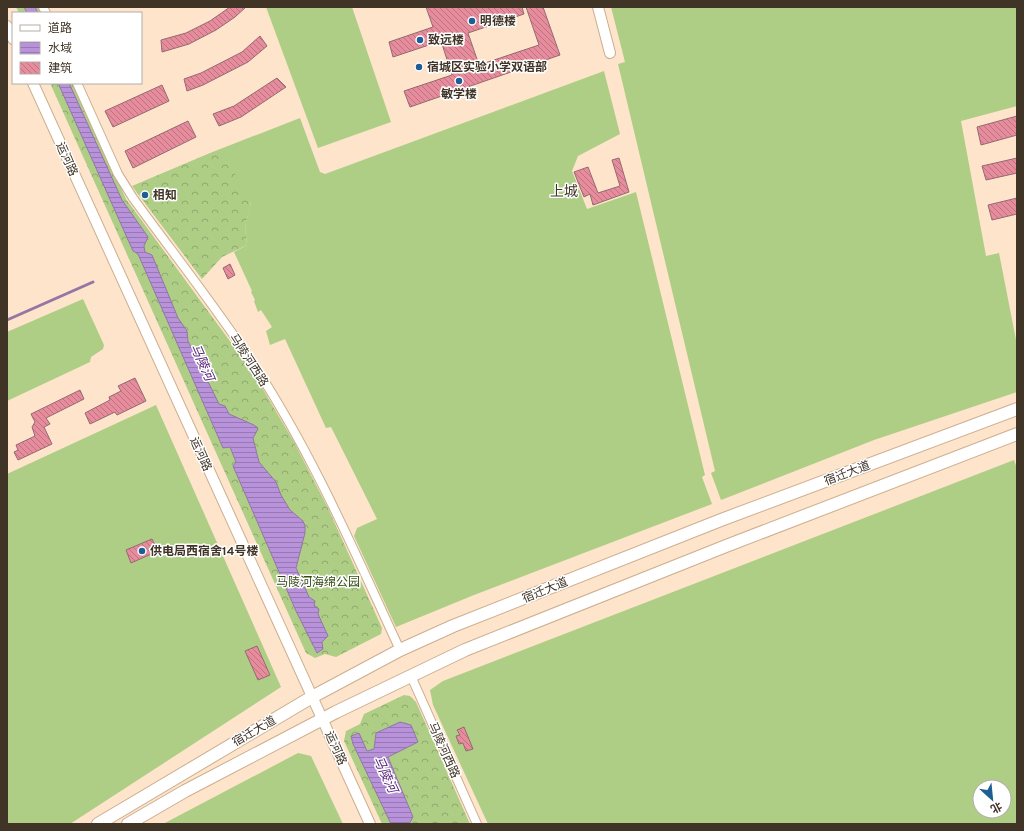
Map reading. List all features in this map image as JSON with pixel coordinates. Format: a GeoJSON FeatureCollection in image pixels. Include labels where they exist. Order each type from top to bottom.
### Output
{"type":"FeatureCollection","features":[{"type":"Feature","properties":{"kind":"main road","name":"宿迁大道"},"geometry":{"type":"LineString","coordinates":[[98,824],[312,697],[400,650],[452,626],[714,523],[1017,409]]}},
{"type":"Feature","properties":{"kind":"main road","name":"宿迁大道"},"geometry":{"type":"LineString","coordinates":[[128,824],[185,791],[322,719],[465,650],[639,580],[1017,434]]}},
{"type":"Feature","properties":{"kind":"street"},"geometry":{"type":"LineString","coordinates":[[598,7],[610,54]]}},
{"type":"Feature","properties":{"kind":"street"},"geometry":{"type":"LineString","coordinates":[[7,26],[12,37]]}},
{"type":"Feature","properties":{"kind":"street","name":"运河路"},"geometry":{"type":"LineString","coordinates":[[33,84],[370,824]]}},
{"type":"Feature","properties":{"kind":"street","name":"马陵河西路"},"geometry":{"type":"LineString","coordinates":[[77,84],[118,174],[124,184],[253,363],[305,451],[344,528],[400,650]]}},
{"type":"Feature","properties":{"kind":"street","name":"马陵河西路"},"geometry":{"type":"LineString","coordinates":[[411,676],[477,824]]}},
{"type":"Feature","properties":{"kind":"green space"},"geometry":{"type":"Polygon","coordinates":[[[16,7],[40,7],[42,12],[18,12],[16,7]]]}},
{"type":"Feature","properties":{"kind":"green space"},"geometry":{"type":"Polygon","coordinates":[[[266,7],[352,7],[391,122],[318,148],[266,7]]]}},
{"type":"Feature","properties":{"kind":"green space"},"geometry":{"type":"Polygon","coordinates":[[[611,7],[1017,7],[1017,106],[961,121],[986,256],[999,253],[1017,345],[1017,392],[874,440],[721,500],[711,473],[715,471],[618,64],[625,62],[611,7]]]}},
{"type":"Feature","properties":{"kind":"green space"},"geometry":{"type":"Polygon","coordinates":[[[604,71],[620,134],[578,156],[572,171],[587,209],[636,192],[705,475],[702,477],[712,504],[474,595],[396,627],[354,536],[357,528],[377,519],[331,427],[326,428],[285,339],[270,345],[266,331],[272,327],[261,310],[258,312],[251,292],[252,291],[234,252],[247,245],[245,226],[251,204],[210,153],[300,118],[320,172],[325,174],[604,71]]]}},
{"type":"Feature","properties":{"kind":"green space","name":"马陵河海绵公园"},"geometry":{"type":"Polygon","coordinates":[[[50,84],[74,84],[126,199],[254,374],[294,442],[328,508],[382,628],[381,634],[336,657],[325,654],[315,658],[306,653],[50,84]]]}},
{"type":"Feature","properties":{"kind":"green space"},"geometry":{"type":"Polygon","coordinates":[[[210,153],[214,155],[222,154],[227,158],[251,205],[245,226],[247,245],[222,257],[202,279],[132,186],[210,153]]]}},
{"type":"Feature","properties":{"kind":"green space"},"geometry":{"type":"Polygon","coordinates":[[[83,299],[104,345],[103,349],[91,357],[90,362],[7,401],[7,332],[83,299]]]}},
{"type":"Feature","properties":{"kind":"green space"},"geometry":{"type":"Polygon","coordinates":[[[156,405],[281,687],[70,824],[7,824],[7,474],[156,405]]]}},
{"type":"Feature","properties":{"kind":"green space"},"geometry":{"type":"Polygon","coordinates":[[[1014,460],[1017,468],[1017,824],[488,824],[433,705],[430,690],[443,681],[1014,460]]]}},
{"type":"Feature","properties":{"kind":"green space"},"geometry":{"type":"Polygon","coordinates":[[[404,695],[410,696],[416,702],[470,824],[382,824],[344,741],[346,731],[360,724],[364,714],[404,695]]]}},
{"type":"Feature","properties":{"kind":"green space"},"geometry":{"type":"Polygon","coordinates":[[[298,753],[311,756],[343,824],[163,824],[298,753]]]}},
{"type":"Feature","properties":{"kind":"water"},"geometry":{"type":"Polygon","coordinates":[[[24,7],[35,7],[38,12],[26,12],[24,7]]]}},
{"type":"Feature","properties":{"kind":"water"},"geometry":{"type":"Polygon","coordinates":[[[58,84],[69,84],[122,200],[148,237],[144,246],[145,252],[152,255],[178,318],[187,331],[188,341],[219,404],[225,406],[229,414],[254,425],[258,429],[253,438],[259,462],[276,482],[281,495],[290,510],[303,521],[305,533],[296,568],[309,597],[315,601],[314,606],[319,609],[318,614],[328,636],[322,642],[323,649],[317,653],[296,611],[233,466],[236,462],[230,447],[223,448],[138,254],[133,251],[58,84]]]}},
{"type":"Feature","properties":{"kind":"water","name":"马陵河"},"geometry":{"type":"Polygon","coordinates":[[[400,722],[411,725],[418,742],[388,757],[413,817],[409,824],[391,824],[353,744],[351,736],[359,733],[367,751],[374,749],[376,733],[400,722]]]}},
{"type":"Feature","properties":{"kind":"building"},"geometry":{"type":"Polygon","coordinates":[[[230,7],[246,7],[235,17],[216,30],[189,44],[162,52],[161,40],[186,33],[210,21],[230,7]]]}},
{"type":"Feature","properties":{"kind":"building"},"geometry":{"type":"Polygon","coordinates":[[[426,7],[522,7],[524,14],[468,33],[479,65],[539,45],[526,7],[543,7],[560,55],[410,107],[404,91],[452,75],[441,41],[393,57],[389,42],[433,27],[426,7]]]}},
{"type":"Feature","properties":{"kind":"building"},"geometry":{"type":"Polygon","coordinates":[[[260,36],[267,46],[248,62],[203,85],[187,91],[184,79],[201,73],[242,52],[260,36]]]}},
{"type":"Feature","properties":{"kind":"building"},"geometry":{"type":"Polygon","coordinates":[[[277,78],[286,87],[241,117],[219,126],[213,114],[234,106],[277,78]]]}},
{"type":"Feature","properties":{"kind":"building"},"geometry":{"type":"Polygon","coordinates":[[[162,85],[169,101],[113,127],[105,111],[162,85]]]}},
{"type":"Feature","properties":{"kind":"building"},"geometry":{"type":"Polygon","coordinates":[[[1017,116],[1017,135],[981,145],[977,127],[1017,116]]]}},
{"type":"Feature","properties":{"kind":"building"},"geometry":{"type":"Polygon","coordinates":[[[188,121],[196,137],[133,168],[125,151],[188,121]]]}},
{"type":"Feature","properties":{"kind":"building"},"geometry":{"type":"Polygon","coordinates":[[[619,158],[629,192],[593,205],[590,194],[584,197],[574,172],[588,167],[598,193],[620,186],[612,160],[619,158]]]}},
{"type":"Feature","properties":{"kind":"building"},"geometry":{"type":"Polygon","coordinates":[[[1017,158],[1017,173],[986,180],[982,166],[1017,158]]]}},
{"type":"Feature","properties":{"kind":"building"},"geometry":{"type":"Polygon","coordinates":[[[1017,198],[1017,214],[992,220],[988,205],[1017,198]]]}},
{"type":"Feature","properties":{"kind":"building"},"geometry":{"type":"Polygon","coordinates":[[[230,264],[235,275],[228,279],[223,268],[230,264]]]}},
{"type":"Feature","properties":{"kind":"building"},"geometry":{"type":"Polygon","coordinates":[[[135,378],[146,401],[117,415],[115,412],[90,424],[85,413],[110,400],[109,397],[121,391],[118,386],[135,378]]]}},
{"type":"Feature","properties":{"kind":"building"},"geometry":{"type":"Polygon","coordinates":[[[80,390],[84,399],[46,418],[50,424],[44,427],[52,444],[18,460],[14,452],[18,450],[16,445],[35,436],[32,427],[35,422],[31,414],[80,390]]]}},
{"type":"Feature","properties":{"kind":"building","name":"供电局西宿舍14号楼"},"geometry":{"type":"Polygon","coordinates":[[[152,539],[158,551],[131,563],[126,550],[152,539]]]}},
{"type":"Feature","properties":{"kind":"building"},"geometry":{"type":"Polygon","coordinates":[[[257,646],[270,675],[258,680],[245,651],[257,646]]]}},
{"type":"Feature","properties":{"kind":"building"},"geometry":{"type":"Polygon","coordinates":[[[464,727],[473,749],[466,751],[463,743],[459,744],[456,736],[460,735],[457,730],[464,727]]]}},
{"type":"Feature","properties":{"kind":"waterway"},"geometry":{"type":"LineString","coordinates":[[7,320],[93,282]]}},
{"type":"Feature","properties":{"kind":"place","name":"明德楼"},"geometry":{"type":"Point","coordinates":[472,21]}},
{"type":"Feature","properties":{"kind":"place","name":"致远楼"},"geometry":{"type":"Point","coordinates":[420,40]}},
{"type":"Feature","properties":{"kind":"place","name":"宿城区实验小学双语部"},"geometry":{"type":"Point","coordinates":[419,67]}},
{"type":"Feature","properties":{"kind":"place","name":"敏学楼"},"geometry":{"type":"Point","coordinates":[459,81]}},
{"type":"Feature","properties":{"kind":"place","name":"相知"},"geometry":{"type":"Point","coordinates":[145,195]}},
{"type":"Feature","properties":{"kind":"place","name":"供电局西宿舍14号楼"},"geometry":{"type":"Point","coordinates":[142,551]}},
{"type":"Feature","properties":{"kind":"district","name":"上城"},"geometry":{"type":"Point","coordinates":[564,191]}}]}
